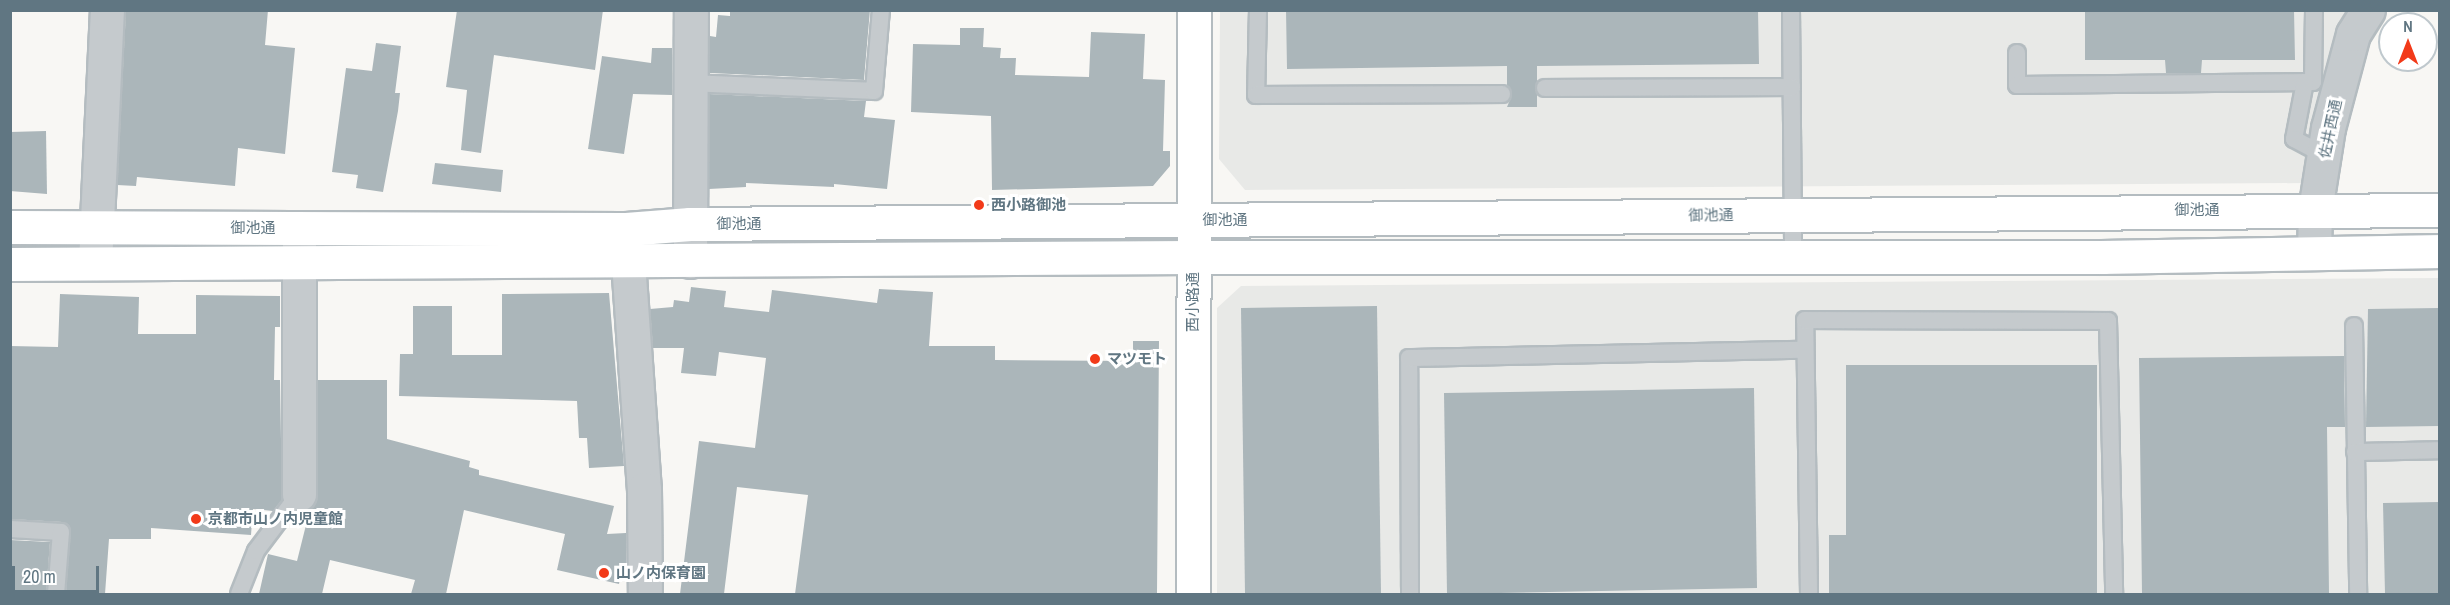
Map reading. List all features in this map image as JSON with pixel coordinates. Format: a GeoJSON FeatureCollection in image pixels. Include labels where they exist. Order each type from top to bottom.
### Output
{"type":"FeatureCollection","features":[{"type":"Feature","properties":{"kind":"street"},"geometry":{"type":"LineString","coordinates":[[95,263],[107,10]]}},
{"type":"Feature","properties":{"kind":"street"},"geometry":{"type":"LineString","coordinates":[[690,261],[691,10]]}},
{"type":"Feature","properties":{"kind":"street","name":"西小路通"},"geometry":{"type":"LineString","coordinates":[[1193,594],[1194,10]]}},
{"type":"Feature","properties":{"kind":"street","name":"佐井西通"},"geometry":{"type":"LineString","coordinates":[[2314,253],[2314,210],[2324,155],[2353,34],[2368,10]]}},
{"type":"Feature","properties":{"kind":"street","name":"御池通"},"geometry":{"type":"LineString","coordinates":[[10,264],[299,261],[626,244],[690,224],[2439,210]]}},
{"type":"Feature","properties":{"kind":"street","name":"御池通"},"geometry":{"type":"LineString","coordinates":[[10,227],[299,228],[626,244],[690,261],[1193,256],[1793,257],[2439,251]]}},
{"type":"Feature","properties":{"kind":"street"},"geometry":{"type":"LineString","coordinates":[[299,228],[299,494]]}},
{"type":"Feature","properties":{"kind":"street"},"geometry":{"type":"LineString","coordinates":[[626,244],[644,489],[645,594]]}},
{"type":"Feature","properties":{"kind":"lane"},"geometry":{"type":"LineString","coordinates":[[691,83],[874,91],[881,10]]}},
{"type":"Feature","properties":{"kind":"lane"},"geometry":{"type":"LineString","coordinates":[[1258,10],[1256,95],[1502,94]]}},
{"type":"Feature","properties":{"kind":"lane"},"geometry":{"type":"LineString","coordinates":[[1791,10],[1793,257]]}},
{"type":"Feature","properties":{"kind":"lane"},"geometry":{"type":"LineString","coordinates":[[2017,53],[2016,85],[2313,82],[2314,10]]}},
{"type":"Feature","properties":{"kind":"lane"},"geometry":{"type":"LineString","coordinates":[[2305,82],[2294,139],[2324,155]]}},
{"type":"Feature","properties":{"kind":"lane"},"geometry":{"type":"LineString","coordinates":[[1545,88],[1792,87]]}},
{"type":"Feature","properties":{"kind":"lane"},"geometry":{"type":"LineString","coordinates":[[1809,594],[1805,320],[2108,321],[2114,594]]}},
{"type":"Feature","properties":{"kind":"lane"},"geometry":{"type":"LineString","coordinates":[[2354,326],[2358,594]]}},
{"type":"Feature","properties":{"kind":"lane"},"geometry":{"type":"LineString","coordinates":[[1410,594],[1409,358],[1804,350]]}},
{"type":"Feature","properties":{"kind":"lane"},"geometry":{"type":"LineString","coordinates":[[2355,452],[2439,450]]}},
{"type":"Feature","properties":{"kind":"lane"},"geometry":{"type":"LineString","coordinates":[[239,594],[256,551],[299,494]]}},
{"type":"Feature","properties":{"kind":"lane"},"geometry":{"type":"LineString","coordinates":[[10,529],[61,532],[56,594]]}},
{"type":"Feature","properties":{"kind":"shaded area"},"geometry":{"type":"Polygon","coordinates":[[[1220,11],[2352,11],[2305,183],[1245,190],[1219,159],[1220,11]]]}},
{"type":"Feature","properties":{"kind":"shaded area"},"geometry":{"type":"Polygon","coordinates":[[[2439,278],[2439,594],[1217,594],[1217,308],[1241,286],[2439,278]]]}},
{"type":"Feature","properties":{"kind":"building"},"geometry":{"type":"Polygon","coordinates":[[[126,10],[268,10],[265,45],[295,48],[285,154],[238,148],[235,186],[137,177],[136,186],[117,185],[126,10]]]}},
{"type":"Feature","properties":{"kind":"building"},"geometry":{"type":"Polygon","coordinates":[[[457,10],[603,10],[595,70],[494,55],[481,153],[461,150],[467,90],[446,87],[457,10]]]}},
{"type":"Feature","properties":{"kind":"building"},"geometry":{"type":"Polygon","coordinates":[[[730,10],[870,10],[864,80],[710,73],[710,36],[716,37],[718,15],[730,16],[730,10]]]}},
{"type":"Feature","properties":{"kind":"building"},"geometry":{"type":"Polygon","coordinates":[[[1286,10],[1758,10],[1759,64],[1537,66],[1537,107],[1507,107],[1512,95],[1507,85],[1507,66],[1287,69],[1286,10]]]}},
{"type":"Feature","properties":{"kind":"building"},"geometry":{"type":"Polygon","coordinates":[[[2085,10],[2294,10],[2295,60],[2202,60],[2201,73],[2166,73],[2165,60],[2085,60],[2085,10]]]}},
{"type":"Feature","properties":{"kind":"building"},"geometry":{"type":"Polygon","coordinates":[[[960,28],[984,28],[983,47],[1001,48],[1000,58],[1016,58],[1015,75],[1089,77],[1091,32],[1145,34],[1143,79],[1165,80],[1163,151],[1170,151],[1170,166],[1153,186],[992,190],[991,116],[911,112],[913,44],[960,45],[960,28]]]}},
{"type":"Feature","properties":{"kind":"building"},"geometry":{"type":"Polygon","coordinates":[[[376,43],[401,46],[395,93],[400,93],[398,111],[383,192],[356,188],[358,175],[332,172],[346,68],[372,71],[376,43]]]}},
{"type":"Feature","properties":{"kind":"building"},"geometry":{"type":"Polygon","coordinates":[[[652,48],[672,48],[672,95],[633,94],[624,154],[588,149],[602,56],[651,63],[652,48]]]}},
{"type":"Feature","properties":{"kind":"building"},"geometry":{"type":"Polygon","coordinates":[[[709,94],[866,101],[864,117],[895,120],[887,189],[834,184],[834,187],[746,183],[746,187],[709,189],[709,94]]]}},
{"type":"Feature","properties":{"kind":"building"},"geometry":{"type":"Polygon","coordinates":[[[46,131],[47,194],[10,191],[10,132],[46,131]]]}},
{"type":"Feature","properties":{"kind":"building"},"geometry":{"type":"Polygon","coordinates":[[[435,163],[503,170],[501,192],[432,184],[435,163]]]}},
{"type":"Feature","properties":{"kind":"building"},"geometry":{"type":"Polygon","coordinates":[[[691,287],[726,291],[724,307],[769,312],[772,290],[877,303],[879,289],[933,292],[929,346],[995,346],[995,360],[1133,361],[1133,341],[1159,341],[1157,594],[795,594],[808,495],[737,487],[724,594],[680,594],[699,441],[755,448],[766,358],[719,352],[716,376],[681,373],[684,348],[653,348],[650,309],[673,307],[674,300],[689,302],[691,287]]]}},
{"type":"Feature","properties":{"kind":"building"},"geometry":{"type":"Polygon","coordinates":[[[609,293],[624,466],[589,468],[587,438],[579,438],[577,401],[399,396],[400,354],[413,354],[413,306],[452,306],[452,355],[502,355],[502,294],[609,293]]]}},
{"type":"Feature","properties":{"kind":"building"},"geometry":{"type":"Polygon","coordinates":[[[60,294],[139,297],[138,334],[196,334],[196,295],[280,296],[280,327],[275,327],[274,380],[280,380],[282,500],[273,511],[253,509],[251,535],[151,528],[151,539],[109,539],[105,594],[66,594],[70,527],[62,522],[10,519],[10,346],[58,347],[60,294]]]}},
{"type":"Feature","properties":{"kind":"building"},"geometry":{"type":"Polygon","coordinates":[[[1377,306],[1381,594],[1245,594],[1241,308],[1377,306]]]}},
{"type":"Feature","properties":{"kind":"building"},"geometry":{"type":"Polygon","coordinates":[[[2439,308],[2439,426],[2366,427],[2368,309],[2439,308]]]}},
{"type":"Feature","properties":{"kind":"building"},"geometry":{"type":"Polygon","coordinates":[[[2344,356],[2345,427],[2327,427],[2329,594],[2142,594],[2139,358],[2344,356]]]}},
{"type":"Feature","properties":{"kind":"building"},"geometry":{"type":"Polygon","coordinates":[[[1846,365],[2097,365],[2097,594],[1829,594],[1829,535],[1846,535],[1846,365]]]}},
{"type":"Feature","properties":{"kind":"building"},"geometry":{"type":"Polygon","coordinates":[[[318,380],[387,380],[387,439],[470,461],[469,467],[479,470],[479,475],[614,506],[607,534],[626,533],[626,574],[621,573],[619,584],[557,570],[565,534],[464,510],[446,594],[411,594],[415,580],[330,560],[322,594],[259,594],[268,554],[297,561],[309,513],[301,512],[315,503],[318,380]]]}},
{"type":"Feature","properties":{"kind":"building"},"geometry":{"type":"Polygon","coordinates":[[[1754,388],[1757,588],[1447,594],[1444,393],[1754,388]]]}},
{"type":"Feature","properties":{"kind":"building"},"geometry":{"type":"Polygon","coordinates":[[[2439,502],[2439,594],[2385,594],[2383,503],[2439,502]]]}},
{"type":"Feature","properties":{"kind":"building"},"geometry":{"type":"Polygon","coordinates":[[[10,540],[50,542],[46,594],[10,594],[10,540]]]}},
{"type":"Feature","properties":{"kind":"place","name":"西小路御池"},"geometry":{"type":"Point","coordinates":[979,205]}},
{"type":"Feature","properties":{"kind":"place","name":"マツモト"},"geometry":{"type":"Point","coordinates":[1095,359]}},
{"type":"Feature","properties":{"kind":"place","name":"京都市山ノ内児童館"},"geometry":{"type":"Point","coordinates":[196,519]}},
{"type":"Feature","properties":{"kind":"place","name":"山ノ内保育園"},"geometry":{"type":"Point","coordinates":[604,573]}}]}
